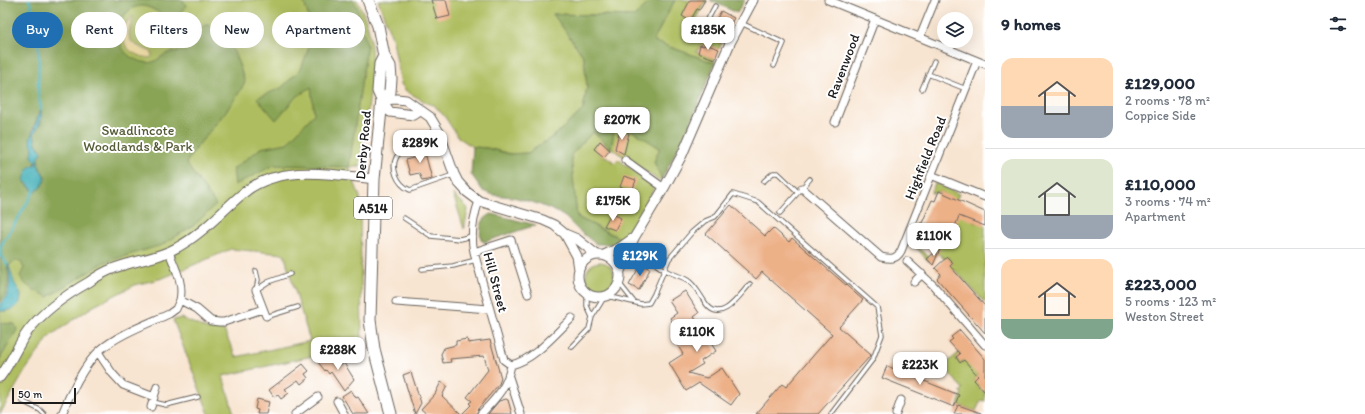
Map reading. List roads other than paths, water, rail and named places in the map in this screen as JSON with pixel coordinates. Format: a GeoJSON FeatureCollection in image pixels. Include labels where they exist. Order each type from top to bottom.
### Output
{"type":"FeatureCollection","features":[{"type":"Feature","properties":{"kind":"main road","name":"Derby Road"},"geometry":{"type":"LineString","coordinates":[[368,0],[378,26],[384,56],[380,64],[378,91],[382,100],[374,178],[370,320],[374,350],[392,414]]}},
{"type":"Feature","properties":{"kind":"street"},"geometry":{"type":"LineString","coordinates":[[565,234],[577,256],[579,268],[578,280],[582,288],[587,293],[597,297],[606,296],[614,292],[619,283],[620,271],[634,238],[682,155],[733,36],[753,0]]}},
{"type":"Feature","properties":{"kind":"street"},"geometry":{"type":"LineString","coordinates":[[828,0],[985,64]]}},
{"type":"Feature","properties":{"kind":"street"},"geometry":{"type":"LineString","coordinates":[[920,37],[935,0]]}},
{"type":"Feature","properties":{"kind":"street","name":"Ravenwood"},"geometry":{"type":"LineString","coordinates":[[835,122],[875,19]]}},
{"type":"Feature","properties":{"kind":"street","name":"Highfield Road"},"geometry":{"type":"LineString","coordinates":[[800,190],[881,257],[891,259],[897,257],[901,251],[978,61]]}},
{"type":"Feature","properties":{"kind":"street"},"geometry":{"type":"LineString","coordinates":[[420,111],[414,115],[390,112],[382,100],[406,100],[430,117],[439,132],[458,182],[478,201],[544,220],[601,255],[614,260],[620,271]]}},
{"type":"Feature","properties":{"kind":"street"},"geometry":{"type":"LineString","coordinates":[[625,160],[664,188]]}},
{"type":"Feature","properties":{"kind":"street"},"geometry":{"type":"LineString","coordinates":[[0,377],[29,330],[63,297],[112,269],[168,252],[191,240],[242,194],[263,181],[280,176],[300,173],[374,178]]}},
{"type":"Feature","properties":{"kind":"street"},"geometry":{"type":"LineString","coordinates":[[931,175],[985,197]]}},
{"type":"Feature","properties":{"kind":"street","name":"Hill Street"},"geometry":{"type":"LineString","coordinates":[[478,201],[473,220],[472,236],[474,252],[504,360],[511,365]]}},
{"type":"Feature","properties":{"kind":"street"},"geometry":{"type":"LineString","coordinates":[[579,268],[585,260],[591,256],[601,255],[621,247],[634,238]]}},
{"type":"Feature","properties":{"kind":"street"},"geometry":{"type":"LineString","coordinates":[[474,252],[511,240],[528,294]]}},
{"type":"Feature","properties":{"kind":"street"},"geometry":{"type":"LineString","coordinates":[[62,414],[75,385],[98,352],[110,343],[169,314],[176,309],[180,300],[182,288],[168,252]]}},
{"type":"Feature","properties":{"kind":"street"},"geometry":{"type":"LineString","coordinates":[[907,261],[922,274],[985,345]]}},
{"type":"Feature","properties":{"kind":"street"},"geometry":{"type":"LineString","coordinates":[[914,282],[922,274]]}},
{"type":"Feature","properties":{"kind":"street"},"geometry":{"type":"LineString","coordinates":[[180,300],[197,309],[211,321],[219,322],[265,312],[256,290]]}},
{"type":"Feature","properties":{"kind":"street"},"geometry":{"type":"LineString","coordinates":[[396,302],[489,309]]}},
{"type":"Feature","properties":{"kind":"street"},"geometry":{"type":"LineString","coordinates":[[481,414],[501,392],[509,377],[511,365],[524,360],[545,344],[572,318]]}},
{"type":"Feature","properties":{"kind":"street"},"geometry":{"type":"LineString","coordinates":[[98,352],[112,373],[123,385],[153,402],[157,386]]}},
{"type":"Feature","properties":{"kind":"street"},"geometry":{"type":"LineString","coordinates":[[509,377],[521,414]]}},
{"type":"Feature","properties":{"kind":"street"},"geometry":{"type":"LineString","coordinates":[[295,414],[318,397]]}},
{"type":"Feature","properties":{"kind":"street"},"geometry":{"type":"LineString","coordinates":[[337,400],[344,414]]}},
{"type":"Feature","properties":{"kind":"street"},"geometry":{"type":"LineString","coordinates":[[896,414],[901,400]]}},
{"type":"Feature","properties":{"kind":"lane"},"geometry":{"type":"LineString","coordinates":[[716,6],[707,21],[733,36]]}},
{"type":"Feature","properties":{"kind":"lane"},"geometry":{"type":"LineString","coordinates":[[740,22],[784,42],[774,66]]}},
{"type":"Feature","properties":{"kind":"lane"},"geometry":{"type":"LineString","coordinates":[[922,89],[934,61]]}},
{"type":"Feature","properties":{"kind":"lane"},"geometry":{"type":"LineString","coordinates":[[928,74],[966,89]]}},
{"type":"Feature","properties":{"kind":"lane"},"geometry":{"type":"LineString","coordinates":[[439,132],[411,144],[399,153],[394,162],[394,169],[398,180],[403,187],[410,190],[454,174]]}},
{"type":"Feature","properties":{"kind":"lane"},"geometry":{"type":"LineString","coordinates":[[764,181],[773,173],[778,173],[800,190]]}},
{"type":"Feature","properties":{"kind":"lane"},"geometry":{"type":"LineString","coordinates":[[780,213],[810,179]]}},
{"type":"Feature","properties":{"kind":"lane"},"geometry":{"type":"LineString","coordinates":[[572,347],[589,329],[592,317],[606,296],[635,303],[649,304],[669,259],[692,232],[705,221],[715,217],[733,194],[758,202],[876,307],[882,335],[873,359],[831,414]]}},
{"type":"Feature","properties":{"kind":"lane"},"geometry":{"type":"LineString","coordinates":[[404,218],[431,236],[460,239],[472,236]]}},
{"type":"Feature","properties":{"kind":"lane"},"geometry":{"type":"LineString","coordinates":[[422,269],[453,266],[476,260]]}},
{"type":"Feature","properties":{"kind":"lane"},"geometry":{"type":"LineString","coordinates":[[652,261],[664,270],[685,278],[691,283],[707,305],[718,311],[722,311],[730,306],[750,284]]}},
{"type":"Feature","properties":{"kind":"lane"},"geometry":{"type":"LineString","coordinates":[[256,271],[258,280],[256,290]]}},
{"type":"Feature","properties":{"kind":"lane"},"geometry":{"type":"LineString","coordinates":[[256,290],[268,282],[290,274]]}},
{"type":"Feature","properties":{"kind":"lane"},"geometry":{"type":"LineString","coordinates":[[619,283],[635,303]]}},
{"type":"Feature","properties":{"kind":"lane"},"geometry":{"type":"LineString","coordinates":[[587,293],[587,306],[592,317]]}},
{"type":"Feature","properties":{"kind":"lane"},"geometry":{"type":"LineString","coordinates":[[265,312],[269,316],[298,307]]}},
{"type":"Feature","properties":{"kind":"lane"},"geometry":{"type":"LineString","coordinates":[[153,402],[166,405],[198,397]]}},
{"type":"Feature","properties":{"kind":"lane"},"geometry":{"type":"LineString","coordinates":[[22,401],[40,410],[44,414]]}},
{"type":"Feature","properties":{"kind":"water"},"geometry":{"type":"Polygon","coordinates":[[[41,109],[40,122],[34,134],[36,144],[42,152],[38,159],[38,164],[45,178],[41,187],[35,192],[24,180],[28,168],[36,164],[36,161],[32,157],[33,148],[30,140],[41,109]]]}},
{"type":"Feature","properties":{"kind":"water"},"geometry":{"type":"Polygon","coordinates":[[[7,264],[21,297],[17,307],[7,311],[0,311],[0,304],[4,300],[10,285],[10,274],[7,264]]]}},
{"type":"Feature","properties":{"kind":"waterway"},"geometry":{"type":"LineString","coordinates":[[29,0],[33,11],[38,37],[38,92],[41,109]]}},
{"type":"Feature","properties":{"kind":"waterway"},"geometry":{"type":"LineString","coordinates":[[7,264],[1,256],[0,250],[3,242],[34,191]]}},
{"type":"Feature","properties":{"kind":"park label","name":"Swadlincote Woodlands & Park"},"geometry":{"type":"Point","coordinates":[138,138]}}]}
